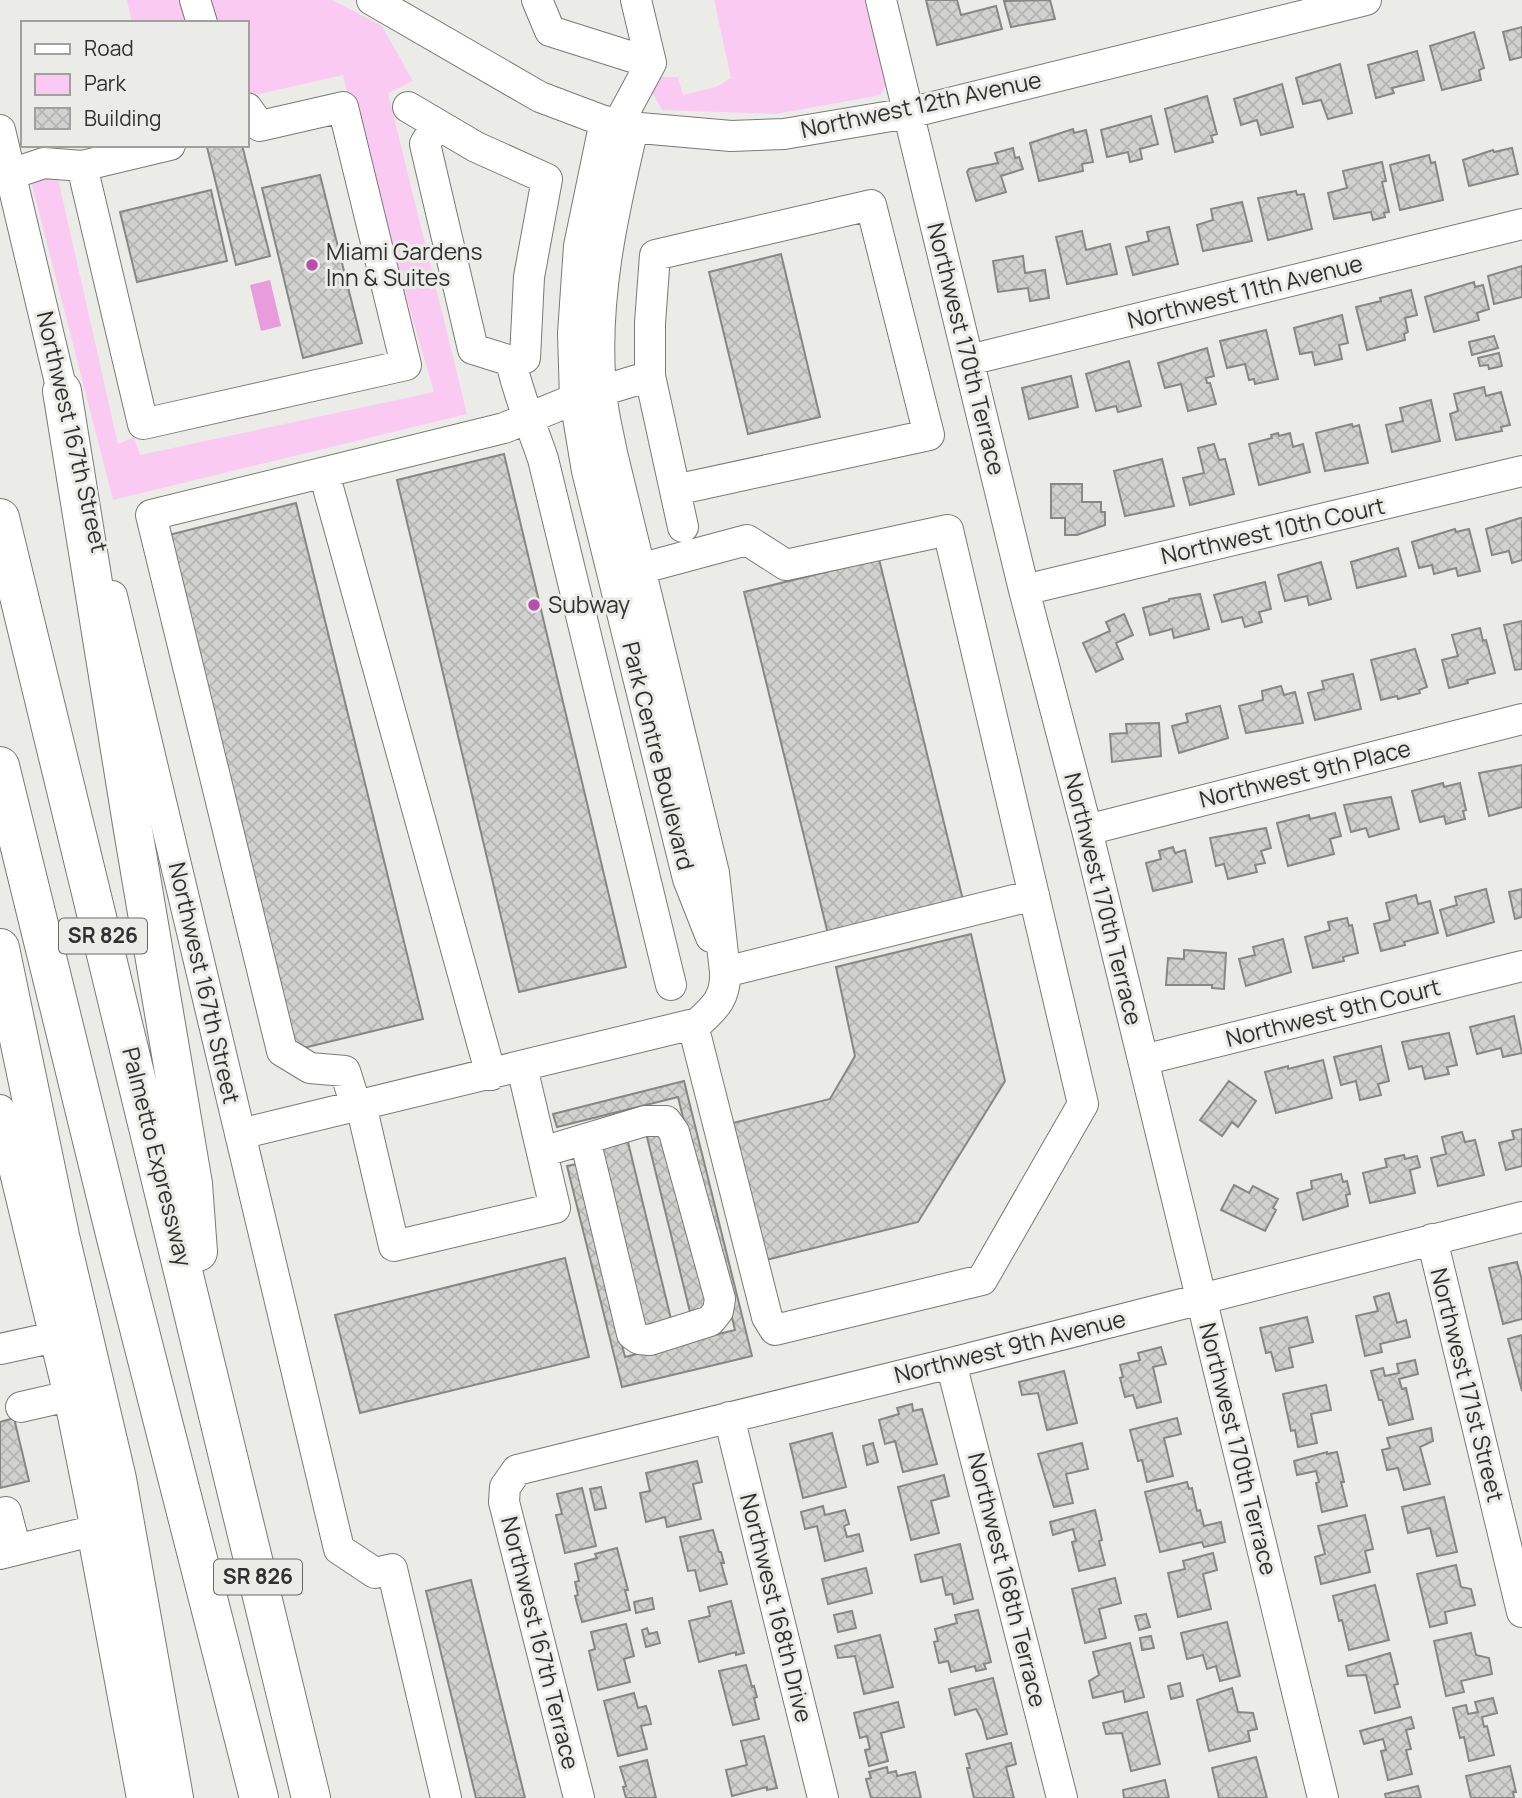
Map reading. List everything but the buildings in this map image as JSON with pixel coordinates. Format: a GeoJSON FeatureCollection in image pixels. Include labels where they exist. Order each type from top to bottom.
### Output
{"type":"FeatureCollection","features":[{"type":"Feature","properties":{"kind":"highway"},"geometry":{"type":"LineString","coordinates":[[62,391],[193,1184],[205,1355]]}},
{"type":"Feature","properties":{"kind":"highway","name":"Palmetto Expressway"},"geometry":{"type":"LineString","coordinates":[[0,517],[311,1798]]}},
{"type":"Feature","properties":{"kind":"highway","name":"SR 826"},"geometry":{"type":"LineString","coordinates":[[0,766],[116,1238],[259,1798]]}},
{"type":"Feature","properties":{"kind":"highway"},"geometry":{"type":"LineString","coordinates":[[0,948],[60,1236],[117,1479],[174,1798]]}},
{"type":"Feature","properties":{"kind":"highway"},"geometry":{"type":"LineString","coordinates":[[96,1530],[146,1798]]}},
{"type":"Feature","properties":{"kind":"street"},"geometry":{"type":"LineString","coordinates":[[195,0],[201,21]]}},
{"type":"Feature","properties":{"kind":"street","name":"Northwest 12th Avenue"},"geometry":{"type":"LineString","coordinates":[[372,0],[540,97],[618,125],[731,136],[784,134],[909,113],[1366,0]]}},
{"type":"Feature","properties":{"kind":"street"},"geometry":{"type":"LineString","coordinates":[[537,0],[550,31],[651,63]]}},
{"type":"Feature","properties":{"kind":"street"},"geometry":{"type":"LineString","coordinates":[[636,0],[651,63]]}},
{"type":"Feature","properties":{"kind":"street","name":"Northwest 170th Terrace"},"geometry":{"type":"LineString","coordinates":[[881,0],[1323,1798]]}},
{"type":"Feature","properties":{"kind":"street","name":"Park Centre Boulevard"},"geometry":{"type":"LineString","coordinates":[[651,63],[618,125],[579,246],[573,332],[588,395],[587,471],[627,572],[725,972]]}},
{"type":"Feature","properties":{"kind":"street"},"geometry":{"type":"LineString","coordinates":[[82,166],[143,424],[406,365],[344,107],[260,126],[248,109]]}},
{"type":"Feature","properties":{"kind":"street"},"geometry":{"type":"LineString","coordinates":[[408,107],[477,147],[547,178],[529,277],[525,358],[511,361],[473,349],[425,144],[437,124]]}},
{"type":"Feature","properties":{"kind":"street","name":"Northwest 167th Street"},"geometry":{"type":"LineString","coordinates":[[0,130],[339,1549],[375,1573],[392,1569],[446,1798]]}},
{"type":"Feature","properties":{"kind":"street"},"geometry":{"type":"LineString","coordinates":[[11,174],[44,163],[82,166],[162,147]]}},
{"type":"Feature","properties":{"kind":"street"},"geometry":{"type":"LineString","coordinates":[[675,490],[929,435],[871,205],[655,255],[650,323],[650,376],[683,527]]}},
{"type":"Feature","properties":{"kind":"street","name":"Northwest 11th Avenue"},"geometry":{"type":"LineString","coordinates":[[969,360],[1522,224]]}},
{"type":"Feature","properties":{"kind":"street"},"geometry":{"type":"LineString","coordinates":[[511,361],[517,389],[530,417],[543,459],[671,985]]}},
{"type":"Feature","properties":{"kind":"street"},"geometry":{"type":"LineString","coordinates":[[522,1067],[555,1208],[394,1246],[358,1106],[345,1071],[310,1068],[282,1051],[151,515],[504,428],[588,395],[650,376]]}},
{"type":"Feature","properties":{"kind":"street","name":"Northwest 10th Court"},"geometry":{"type":"LineString","coordinates":[[1024,590],[1522,471]]}},
{"type":"Feature","properties":{"kind":"street"},"geometry":{"type":"LineString","coordinates":[[324,473],[491,1075]]}},
{"type":"Feature","properties":{"kind":"street"},"geometry":{"type":"LineString","coordinates":[[627,572],[747,540],[786,565],[948,530],[1083,1104],[982,1280],[775,1330],[767,1317],[693,1025]]}},
{"type":"Feature","properties":{"kind":"street","name":"Northwest 9th Place"},"geometry":{"type":"LineString","coordinates":[[1087,830],[1522,719]]}},
{"type":"Feature","properties":{"kind":"street"},"geometry":{"type":"LineString","coordinates":[[647,888],[701,876]]}},
{"type":"Feature","properties":{"kind":"street"},"geometry":{"type":"LineString","coordinates":[[240,1134],[693,1025],[718,1006],[726,984],[725,972],[1034,895]]}},
{"type":"Feature","properties":{"kind":"street","name":"Northwest 9th Court"},"geometry":{"type":"LineString","coordinates":[[1143,1060],[1522,966]]}},
{"type":"Feature","properties":{"kind":"street"},"geometry":{"type":"LineString","coordinates":[[0,1110],[6,1161],[55,1337],[96,1530],[8,1552],[11,1511]]}},
{"type":"Feature","properties":{"kind":"street"},"geometry":{"type":"LineString","coordinates":[[542,1152],[585,1139],[645,1121],[666,1121],[674,1132],[720,1299],[718,1311],[709,1321],[650,1340],[639,1339],[632,1334],[585,1139]]}},
{"type":"Feature","properties":{"kind":"street","name":"Northwest 9th Avenue"},"geometry":{"type":"LineString","coordinates":[[505,1487],[517,1470],[951,1363],[1522,1217]]}},
{"type":"Feature","properties":{"kind":"street","name":"Northwest 171st Street"},"geometry":{"type":"LineString","coordinates":[[1432,1239],[1522,1612]]}},
{"type":"Feature","properties":{"kind":"street"},"geometry":{"type":"LineString","coordinates":[[0,1349],[55,1337]]}},
{"type":"Feature","properties":{"kind":"street","name":"Northwest 168th Terrace"},"geometry":{"type":"LineString","coordinates":[[951,1363],[1062,1798]]}},
{"type":"Feature","properties":{"kind":"street"},"geometry":{"type":"LineString","coordinates":[[21,1407],[69,1396]]}},
{"type":"Feature","properties":{"kind":"street","name":"Northwest 168th Drive"},"geometry":{"type":"LineString","coordinates":[[729,1417],[823,1798]]}},
{"type":"Feature","properties":{"kind":"street","name":"Northwest 167th Terrace"},"geometry":{"type":"LineString","coordinates":[[505,1487],[504,1502],[579,1798]]}},
{"type":"Feature","properties":{"kind":"green space"},"geometry":{"type":"Polygon","coordinates":[[[127,0],[182,0],[187,21],[132,21],[127,0]]]}},
{"type":"Feature","properties":{"kind":"green space"},"geometry":{"type":"Polygon","coordinates":[[[204,0],[332,0],[382,26],[413,81],[388,93],[467,414],[113,500],[31,181],[57,174],[118,444],[134,437],[140,455],[434,392],[343,75],[251,96],[248,94],[248,21],[209,21],[204,0]]]}},
{"type":"Feature","properties":{"kind":"green space"},"geometry":{"type":"Polygon","coordinates":[[[714,0],[874,0],[889,78],[881,95],[776,114],[662,110],[652,92],[660,77],[678,77],[683,95],[716,87],[731,78],[714,0]]]}},
{"type":"Feature","properties":{"kind":"shaded area"},"geometry":{"type":"Polygon","coordinates":[[[270,280],[281,326],[261,331],[250,285],[270,280]]]}},
{"type":"Feature","properties":{"kind":"place","name":"Miami Gardens Inn & Suites"},"geometry":{"type":"Point","coordinates":[312,265]}},
{"type":"Feature","properties":{"kind":"place","name":"Subway"},"geometry":{"type":"Point","coordinates":[534,605]}}]}
